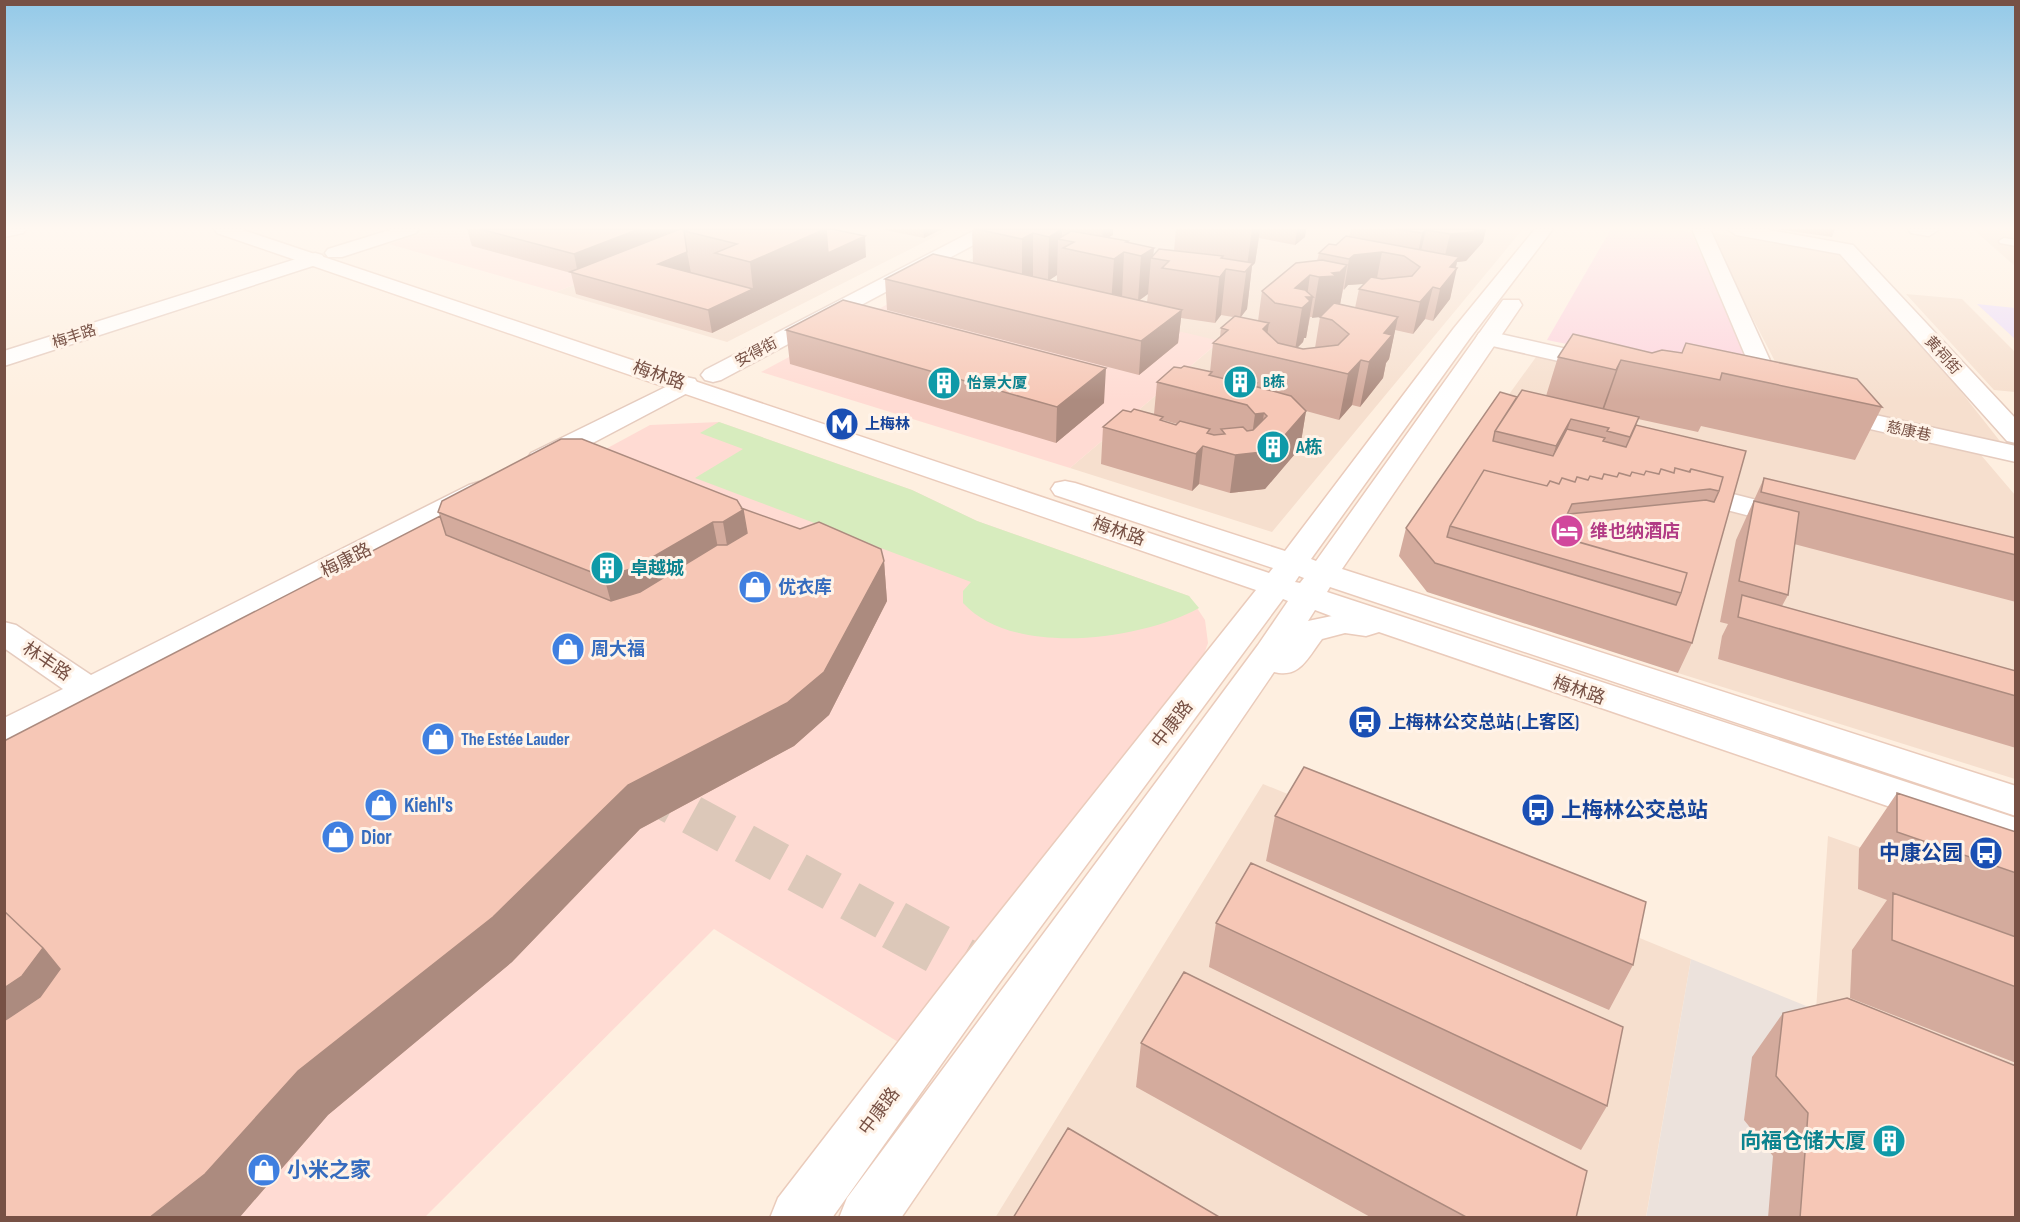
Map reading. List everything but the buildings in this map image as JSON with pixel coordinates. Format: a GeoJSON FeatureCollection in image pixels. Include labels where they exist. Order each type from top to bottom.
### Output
{"type":"FeatureCollection","features":[{"type":"Feature","properties":{"kind":"main road","name":"梅丰路"},"geometry":{"type":"LineString","coordinates":[[4,359],[231,286]]}},
{"type":"Feature","properties":{"kind":"main road","name":"梅林路"},"geometry":{"type":"LineString","coordinates":[[418,286],[700,377],[1131,522],[1442,629],[2016,834]]}},
{"type":"Feature","properties":{"kind":"main road","name":"安得街"},"geometry":{"type":"LineString","coordinates":[[700,377],[869,286]]}},
{"type":"Feature","properties":{"kind":"main road","name":"安得街"},"geometry":{"type":"LineString","coordinates":[[700,377],[877,286]]}},
{"type":"Feature","properties":{"kind":"main road","name":"中康路"},"geometry":{"type":"LineString","coordinates":[[867,1218],[1232,674],[1351,508],[1462,333],[1499,286]]}},
{"type":"Feature","properties":{"kind":"main road","name":"中康路"},"geometry":{"type":"LineString","coordinates":[[1351,508],[1487,338],[1524,286]]}},
{"type":"Feature","properties":{"kind":"main road","name":"慈康巷"},"geometry":{"type":"LineString","coordinates":[[1728,286],[1784,404],[2016,454]]}},
{"type":"Feature","properties":{"kind":"main road","name":"黄祠街"},"geometry":{"type":"LineString","coordinates":[[1880,286],[2013,430]]}},
{"type":"Feature","properties":{"kind":"main road"},"geometry":{"type":"LineString","coordinates":[[1487,338],[1627,369]]}},
{"type":"Feature","properties":{"kind":"main road","name":"梅林路"},"geometry":{"type":"LineString","coordinates":[[700,377],[1028,477],[1131,522]]}},
{"type":"Feature","properties":{"kind":"main road","name":"梅康路"},"geometry":{"type":"LineString","coordinates":[[4,734],[700,377]]}},
{"type":"Feature","properties":{"kind":"main road"},"geometry":{"type":"LineString","coordinates":[[1733,503],[1824,526]]}},
{"type":"Feature","properties":{"kind":"main road"},"geometry":{"type":"LineString","coordinates":[[1351,508],[1368,528],[1354,552],[1358,565],[1378,582],[1420,597],[1442,629],[1400,637],[1361,624],[1345,623],[1324,626],[1310,631],[1283,667],[1232,674],[1227,635],[1244,611],[1245,602],[1240,593],[1227,583],[1159,558],[1131,522],[1198,524],[1238,536],[1254,538],[1282,535],[1310,510],[1351,508]]}},
{"type":"Feature","properties":{"kind":"main road","name":"梅林路"},"geometry":{"type":"LineString","coordinates":[[1442,629],[2016,801]]}},
{"type":"Feature","properties":{"kind":"main road","name":"林丰路"},"geometry":{"type":"LineString","coordinates":[[4,632],[89,690]]}},
{"type":"Feature","properties":{"kind":"main road","name":"中康路"},"geometry":{"type":"LineString","coordinates":[[798,1218],[980,972],[1232,674]]}},
{"type":"Feature","properties":{"kind":"shaded area"},"geometry":{"type":"Polygon","coordinates":[[[535,286],[571,286],[556,292],[535,286]]]}},
{"type":"Feature","properties":{"kind":"shaded area"},"geometry":{"type":"Polygon","coordinates":[[[571,286],[837,286],[727,342],[556,292],[571,286]]]}},
{"type":"Feature","properties":{"kind":"shaded area"},"geometry":{"type":"Polygon","coordinates":[[[921,286],[988,286],[1220,341],[1070,468],[761,372],[921,286]]]}},
{"type":"Feature","properties":{"kind":"shaded area"},"geometry":{"type":"Polygon","coordinates":[[[988,286],[1476,286],[1272,532],[1070,468],[1219,342],[988,286]]]}},
{"type":"Feature","properties":{"kind":"shaded area"},"geometry":{"type":"Polygon","coordinates":[[[1578,286],[1715,286],[1758,383],[1547,340],[1578,286]]]}},
{"type":"Feature","properties":{"kind":"shaded area"},"geometry":{"type":"Polygon","coordinates":[[[1736,286],[1878,286],[2003,445],[1795,400],[1736,286]]]}},
{"type":"Feature","properties":{"kind":"shaded area"},"geometry":{"type":"Polygon","coordinates":[[[1906,294],[1962,299],[2015,352],[2015,392],[1994,390],[1906,294]]]}},
{"type":"Feature","properties":{"kind":"shaded area"},"geometry":{"type":"Polygon","coordinates":[[[1977,304],[2015,308],[2015,339],[1977,304]]]}},
{"type":"Feature","properties":{"kind":"shaded area"},"geometry":{"type":"Polygon","coordinates":[[[1536,357],[1981,455],[2015,495],[2015,565],[1730,493],[1492,418],[1536,357]]]}},
{"type":"Feature","properties":{"kind":"shaded area"},"geometry":{"type":"Polygon","coordinates":[[[719,422],[912,490],[977,521],[1189,596],[1205,620],[1208,643],[1203,657],[908,1048],[714,929],[425,1217],[5,1218],[5,775],[650,425],[719,422]]]}},
{"type":"Feature","properties":{"kind":"shaded area"},"geometry":{"type":"Polygon","coordinates":[[[1726,506],[2015,579],[2015,779],[1678,673],[1726,506]]]}},
{"type":"Feature","properties":{"kind":"shaded area"},"geometry":{"type":"Polygon","coordinates":[[[1263,784],[1691,959],[1646,1217],[995,1218],[1263,784]]]}},
{"type":"Feature","properties":{"kind":"shaded area"},"geometry":{"type":"Polygon","coordinates":[[[1828,836],[2015,902],[2015,1091],[1816,1010],[1828,836]]]}},
{"type":"Feature","properties":{"kind":"shaded area","name":"向福仓储大厦"},"geometry":{"type":"Polygon","coordinates":[[[1691,959],[2015,1091],[2015,1217],[1646,1218],[1691,959]]]}},
{"type":"Feature","properties":{"kind":"green space"},"geometry":{"type":"Polygon","coordinates":[[[719,422],[912,490],[977,521],[1189,596],[1199,608],[1145,628],[1112,635],[1078,638],[1044,637],[1013,631],[985,620],[963,603],[963,591],[971,582],[695,478],[743,449],[700,433],[719,422]]]}},
{"type":"Feature","properties":{"kind":"tunnel"},"geometry":{"type":"LineString","coordinates":[[639,786],[896,926]]}},
{"type":"Feature","properties":{"kind":"tunnel"},"geometry":{"type":"LineString","coordinates":[[894,925],[980,972]]}},
{"type":"Feature","properties":{"kind":"place","name":"B栋"},"geometry":{"type":"Point","coordinates":[1240,382]}},
{"type":"Feature","properties":{"kind":"place","name":"怡景大厦"},"geometry":{"type":"Point","coordinates":[944,383]}},
{"type":"Feature","properties":{"kind":"place","name":"上梅林"},"geometry":{"type":"Point","coordinates":[842,424]}},
{"type":"Feature","properties":{"kind":"place","name":"A栋"},"geometry":{"type":"Point","coordinates":[1273,447]}},
{"type":"Feature","properties":{"kind":"place","name":"维也纳酒店"},"geometry":{"type":"Point","coordinates":[1567,531]}},
{"type":"Feature","properties":{"kind":"place","name":"卓越城"},"geometry":{"type":"Point","coordinates":[607,568]}},
{"type":"Feature","properties":{"kind":"place","name":"优衣库"},"geometry":{"type":"Point","coordinates":[755,587]}},
{"type":"Feature","properties":{"kind":"place","name":"周大福"},"geometry":{"type":"Point","coordinates":[568,649]}},
{"type":"Feature","properties":{"kind":"place","name":"上梅林公交总站 (上客区)"},"geometry":{"type":"Point","coordinates":[1365,722]}},
{"type":"Feature","properties":{"kind":"place","name":"The Estée Lauder"},"geometry":{"type":"Point","coordinates":[438,739]}},
{"type":"Feature","properties":{"kind":"place","name":"Kiehl's"},"geometry":{"type":"Point","coordinates":[381,805]}},
{"type":"Feature","properties":{"kind":"place","name":"上梅林公交总站"},"geometry":{"type":"Point","coordinates":[1538,810]}},
{"type":"Feature","properties":{"kind":"place","name":"Dior"},"geometry":{"type":"Point","coordinates":[338,837]}},
{"type":"Feature","properties":{"kind":"place","name":"中康公园"},"geometry":{"type":"Point","coordinates":[1986,853]}},
{"type":"Feature","properties":{"kind":"place","name":"向福仓储大厦"},"geometry":{"type":"Point","coordinates":[1889,1141]}},
{"type":"Feature","properties":{"kind":"place","name":"小米之家"},"geometry":{"type":"Point","coordinates":[264,1170]}}]}
